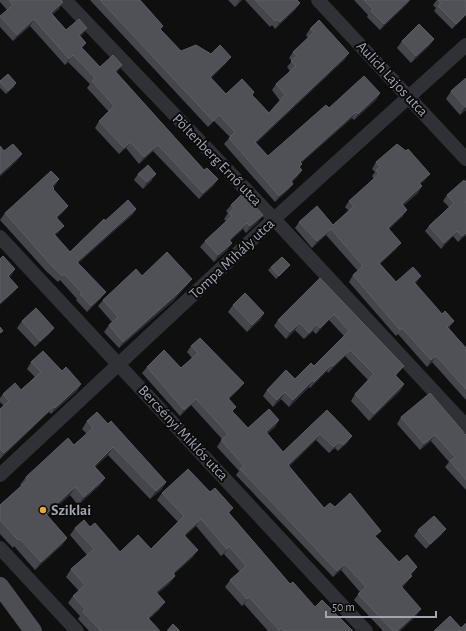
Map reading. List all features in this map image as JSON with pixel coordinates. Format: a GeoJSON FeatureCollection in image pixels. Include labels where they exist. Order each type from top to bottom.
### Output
{"type":"FeatureCollection","features":[{"type":"Feature","properties":{"kind":"main road"},"geometry":{"type":"LineString","coordinates":[[0,586],[33,631]]}},
{"type":"Feature","properties":{"kind":"main road"},"geometry":{"type":"LineString","coordinates":[[0,605],[25,631]]}},
{"type":"Feature","properties":{"kind":"street","name":"Pöltenberg Ernő utca"},"geometry":{"type":"LineString","coordinates":[[65,0],[274,219],[466,426]]}},
{"type":"Feature","properties":{"kind":"street","name":"Aulich Lajos utca"},"geometry":{"type":"LineString","coordinates":[[318,0],[466,159]]}},
{"type":"Feature","properties":{"kind":"street","name":"Tompa Mihály utca"},"geometry":{"type":"LineString","coordinates":[[0,475],[120,365],[274,219],[466,45]]}},
{"type":"Feature","properties":{"kind":"street","name":"Bercsényi Miklós utca"},"geometry":{"type":"LineString","coordinates":[[0,237],[366,631]]}},
{"type":"Feature","properties":{"kind":"street"},"geometry":{"type":"LineString","coordinates":[[0,548],[77,631]]}},
{"type":"Feature","properties":{"kind":"building"},"geometry":{"type":"Polygon","coordinates":[[[9,0],[61,0],[63,2],[51,13],[66,30],[79,19],[87,28],[79,35],[86,43],[81,47],[100,67],[113,55],[122,65],[115,71],[204,170],[207,168],[218,179],[203,193],[158,145],[144,157],[130,142],[124,148],[99,121],[114,106],[92,81],[95,78],[73,55],[69,59],[34,19],[17,35],[0,16],[13,5],[9,0]]]}},
{"type":"Feature","properties":{"kind":"building"},"geometry":{"type":"Polygon","coordinates":[[[100,0],[140,0],[163,26],[160,29],[181,51],[196,45],[211,54],[220,45],[231,57],[210,77],[226,94],[242,79],[254,92],[252,95],[269,113],[285,95],[276,84],[296,66],[291,61],[297,56],[293,52],[314,32],[310,29],[319,20],[349,53],[255,142],[268,156],[326,105],[329,108],[364,76],[380,93],[358,114],[356,112],[300,162],[302,164],[299,167],[302,170],[291,181],[293,184],[279,196],[229,138],[235,132],[219,115],[213,121],[100,0]]]}},
{"type":"Feature","properties":{"kind":"building"},"geometry":{"type":"Polygon","coordinates":[[[255,0],[297,0],[300,3],[280,22],[277,19],[275,21],[255,0]]]}},
{"type":"Feature","properties":{"kind":"building"},"geometry":{"type":"Polygon","coordinates":[[[364,0],[409,0],[384,24],[371,11],[373,9],[364,0]]]}},
{"type":"Feature","properties":{"kind":"building"},"geometry":{"type":"Polygon","coordinates":[[[438,0],[466,0],[466,14],[456,24],[438,6],[441,3],[438,0]]]}},
{"type":"Feature","properties":{"kind":"building"},"geometry":{"type":"Polygon","coordinates":[[[419,24],[434,39],[416,56],[402,41],[419,24]]]}},
{"type":"Feature","properties":{"kind":"building"},"geometry":{"type":"Polygon","coordinates":[[[8,74],[16,83],[8,91],[0,81],[8,74]]]}},
{"type":"Feature","properties":{"kind":"building"},"geometry":{"type":"Polygon","coordinates":[[[466,78],[466,107],[465,107],[451,91],[466,78]]]}},
{"type":"Feature","properties":{"kind":"building"},"geometry":{"type":"Polygon","coordinates":[[[13,144],[22,154],[0,174],[0,146],[4,151],[13,144]]]}},
{"type":"Feature","properties":{"kind":"building"},"geometry":{"type":"Polygon","coordinates":[[[397,144],[406,151],[408,149],[430,174],[419,183],[422,186],[402,204],[407,210],[388,228],[401,243],[379,263],[396,282],[413,267],[421,276],[414,282],[442,314],[445,311],[454,321],[447,327],[466,348],[466,389],[436,356],[431,360],[402,328],[400,330],[353,275],[363,266],[331,229],[317,241],[299,222],[317,206],[333,225],[354,206],[349,201],[379,174],[376,170],[380,167],[376,162],[397,144]]]}},
{"type":"Feature","properties":{"kind":"building"},"geometry":{"type":"Polygon","coordinates":[[[148,165],[156,174],[147,182],[138,174],[148,165]]]}},
{"type":"Feature","properties":{"kind":"building"},"geometry":{"type":"Polygon","coordinates":[[[51,171],[59,179],[52,186],[54,188],[53,189],[68,206],[56,217],[64,226],[54,234],[70,252],[104,219],[105,221],[128,200],[136,209],[77,262],[106,292],[91,306],[80,294],[82,293],[64,274],[62,276],[51,265],[5,213],[51,171]]]}},
{"type":"Feature","properties":{"kind":"building"},"geometry":{"type":"Polygon","coordinates":[[[464,180],[466,182],[466,233],[462,236],[457,231],[444,243],[429,226],[454,203],[447,195],[464,180]]]}},
{"type":"Feature","properties":{"kind":"building"},"geometry":{"type":"Polygon","coordinates":[[[243,193],[263,215],[250,226],[247,223],[229,240],[232,243],[218,255],[205,241],[232,216],[229,213],[234,208],[231,205],[243,193]]]}},
{"type":"Feature","properties":{"kind":"building"},"geometry":{"type":"Polygon","coordinates":[[[167,252],[192,279],[123,342],[109,325],[118,317],[103,300],[136,269],[142,276],[167,252]]]}},
{"type":"Feature","properties":{"kind":"building"},"geometry":{"type":"Polygon","coordinates":[[[3,256],[15,269],[8,276],[18,287],[0,303],[0,259],[3,256]]]}},
{"type":"Feature","properties":{"kind":"building"},"geometry":{"type":"Polygon","coordinates":[[[282,257],[290,265],[279,276],[271,267],[282,257]]]}},
{"type":"Feature","properties":{"kind":"building"},"geometry":{"type":"Polygon","coordinates":[[[320,278],[404,366],[395,375],[404,384],[374,414],[355,394],[374,374],[350,350],[333,366],[331,365],[314,382],[313,380],[293,400],[285,392],[277,400],[267,390],[286,370],[295,379],[311,363],[314,366],[349,331],[334,314],[320,328],[317,324],[309,333],[300,323],[290,332],[278,320],[320,278]]]}},
{"type":"Feature","properties":{"kind":"building"},"geometry":{"type":"Polygon","coordinates":[[[245,293],[264,313],[252,325],[233,305],[245,293]]]}},
{"type":"Feature","properties":{"kind":"building"},"geometry":{"type":"Polygon","coordinates":[[[36,308],[54,328],[40,341],[22,321],[36,308]]]}},
{"type":"Feature","properties":{"kind":"building"},"geometry":{"type":"Polygon","coordinates":[[[200,338],[244,383],[228,398],[236,407],[232,411],[248,428],[269,409],[279,420],[266,432],[283,452],[327,410],[352,436],[343,445],[339,442],[334,447],[320,434],[288,465],[324,508],[330,503],[335,507],[350,493],[381,531],[375,536],[399,562],[407,555],[417,567],[410,574],[412,576],[401,586],[421,609],[397,631],[393,631],[358,594],[366,587],[345,564],[337,571],[240,469],[244,466],[221,440],[228,434],[196,399],[184,410],[147,367],[164,350],[181,368],[198,353],[191,346],[200,338]]]}},
{"type":"Feature","properties":{"kind":"building"},"geometry":{"type":"Polygon","coordinates":[[[43,351],[62,371],[66,367],[81,384],[55,408],[54,406],[4,453],[0,449],[0,409],[9,401],[3,394],[15,383],[21,390],[41,372],[31,362],[43,351]]]}},
{"type":"Feature","properties":{"kind":"building"},"geometry":{"type":"Polygon","coordinates":[[[430,393],[466,435],[466,480],[450,461],[455,457],[435,435],[424,444],[401,417],[430,393]]]}},
{"type":"Feature","properties":{"kind":"building"},"geometry":{"type":"Polygon","coordinates":[[[97,412],[108,424],[111,421],[166,482],[156,491],[113,447],[94,466],[105,478],[84,497],[75,487],[46,514],[67,538],[41,562],[0,520],[0,505],[28,480],[26,477],[68,438],[74,445],[93,428],[87,421],[97,412]]]}},
{"type":"Feature","properties":{"kind":"building"},"geometry":{"type":"Polygon","coordinates":[[[188,469],[210,492],[215,488],[233,508],[228,512],[290,584],[293,582],[315,607],[322,600],[353,631],[284,631],[281,628],[279,630],[249,597],[247,599],[230,580],[246,566],[229,546],[227,549],[201,519],[184,535],[198,550],[173,573],[175,576],[156,592],[165,602],[148,618],[160,631],[101,631],[83,612],[85,609],[73,596],[85,585],[71,569],[94,549],[75,528],[84,520],[90,527],[95,523],[120,552],[138,535],[151,549],[184,516],[162,493],[188,469]]]}},
{"type":"Feature","properties":{"kind":"building"},"geometry":{"type":"Polygon","coordinates":[[[434,516],[446,529],[430,544],[418,530],[434,516]]]}},
{"type":"Feature","properties":{"kind":"building"},"geometry":{"type":"Polygon","coordinates":[[[450,616],[461,628],[466,623],[466,631],[434,631],[450,616]]]}},
{"type":"Feature","properties":{"kind":"building"},"geometry":{"type":"Polygon","coordinates":[[[173,624],[180,631],[167,631],[173,624]]]}},
{"type":"Feature","properties":{"kind":"place","name":"Sziklai"},"geometry":{"type":"Point","coordinates":[43,510]}}]}
